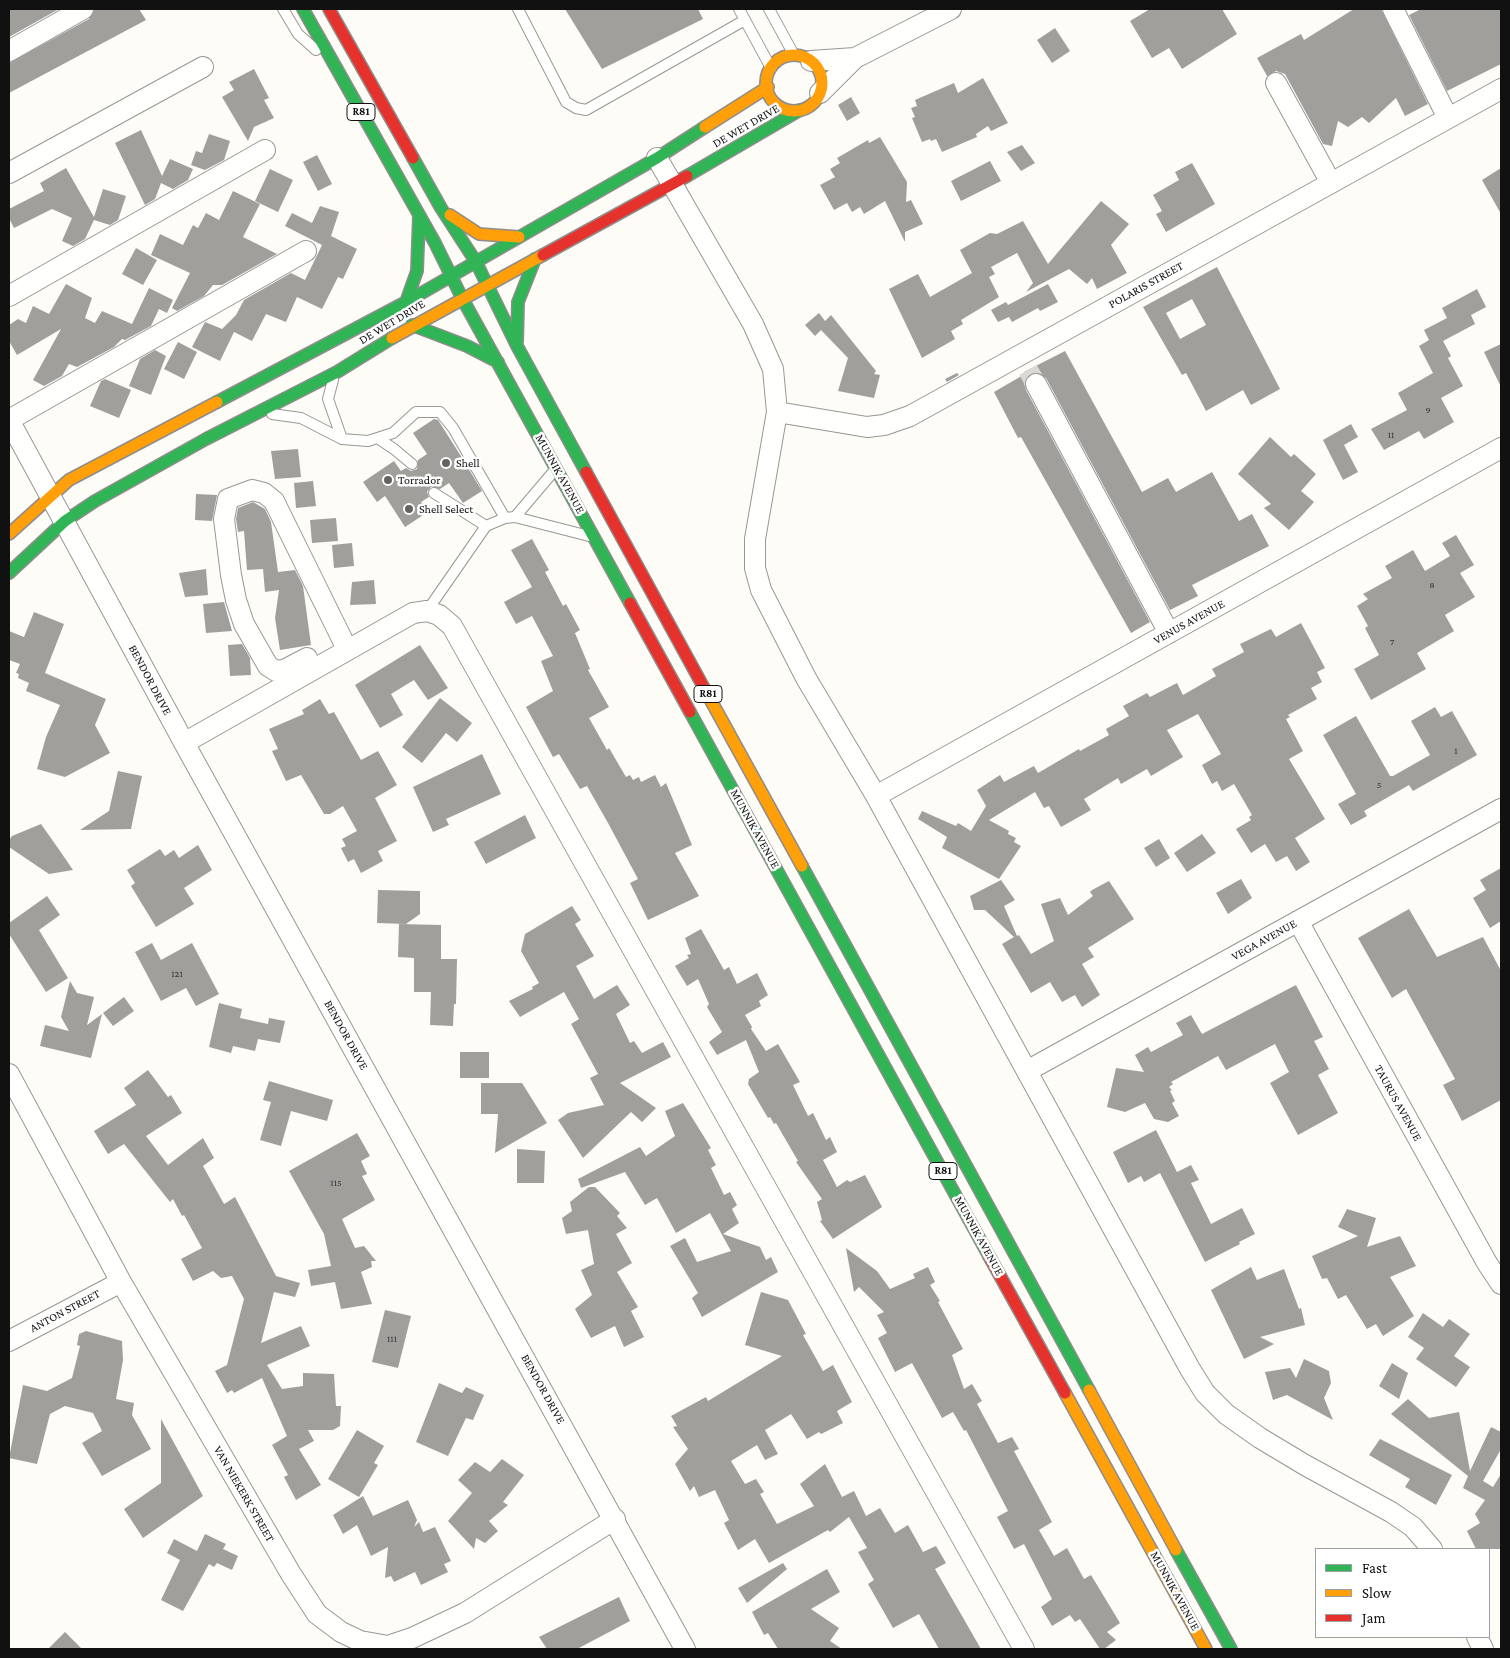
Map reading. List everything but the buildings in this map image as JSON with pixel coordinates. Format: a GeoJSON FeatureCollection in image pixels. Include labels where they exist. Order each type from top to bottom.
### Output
{"type":"FeatureCollection","features":[{"type":"Feature","properties":{"kind":"main road","name":"MUNNIK AVENUE"},"geometry":{"type":"LineString","coordinates":[[303,9],[419,215],[462,298],[1206,1649]]}},
{"type":"Feature","properties":{"kind":"main road","name":"MUNNIK AVENUE"},"geometry":{"type":"LineString","coordinates":[[328,9],[441,208],[476,262],[485,284],[518,346],[1231,1649]]}},
{"type":"Feature","properties":{"kind":"main road"},"geometry":{"type":"LineString","coordinates":[[785,56],[803,58],[821,75],[820,93],[815,101],[800,110],[782,108],[774,102],[768,87],[767,76],[771,68],[785,56]]}},
{"type":"Feature","properties":{"kind":"main road","name":"DE WET DRIVE"},"geometry":{"type":"LineString","coordinates":[[9,534],[69,480],[406,302],[657,158],[768,87]]}},
{"type":"Feature","properties":{"kind":"main road","name":"DE WET DRIVE"},"geometry":{"type":"LineString","coordinates":[[9,573],[65,521],[95,501],[337,372],[412,325],[485,284],[674,184],[800,110]]}},
{"type":"Feature","properties":{"kind":"main road"},"geometry":{"type":"LineString","coordinates":[[441,208],[467,228],[479,234],[519,237]]}},
{"type":"Feature","properties":{"kind":"main road"},"geometry":{"type":"LineString","coordinates":[[406,302],[417,271],[419,215]]}},
{"type":"Feature","properties":{"kind":"main road"},"geometry":{"type":"LineString","coordinates":[[518,346],[518,302],[535,259]]}},
{"type":"Feature","properties":{"kind":"main road"},"geometry":{"type":"LineString","coordinates":[[412,325],[467,346],[498,362]]}},
{"type":"Feature","properties":{"kind":"street"},"geometry":{"type":"LineString","coordinates":[[9,51],[83,9]]}},
{"type":"Feature","properties":{"kind":"street"},"geometry":{"type":"LineString","coordinates":[[820,93],[855,58],[951,9]]}},
{"type":"Feature","properties":{"kind":"street"},"geometry":{"type":"LineString","coordinates":[[1393,9],[1448,118]]}},
{"type":"Feature","properties":{"kind":"street"},"geometry":{"type":"LineString","coordinates":[[803,58],[855,58]]}},
{"type":"Feature","properties":{"kind":"street"},"geometry":{"type":"LineString","coordinates":[[9,173],[203,67]]}},
{"type":"Feature","properties":{"kind":"street"},"geometry":{"type":"LineString","coordinates":[[1276,83],[1332,183]]}},
{"type":"Feature","properties":{"kind":"street","name":"POLARIS STREET"},"geometry":{"type":"LineString","coordinates":[[777,412],[867,427],[884,425],[1028,369],[1332,183],[1501,89]]}},
{"type":"Feature","properties":{"kind":"street"},"geometry":{"type":"LineString","coordinates":[[9,296],[265,150]]}},
{"type":"Feature","properties":{"kind":"street"},"geometry":{"type":"LineString","coordinates":[[657,158],[674,184],[766,349],[773,369],[777,412],[755,539],[755,568],[761,590],[806,678],[876,796],[1205,1393],[1226,1414],[1260,1438],[1391,1512],[1413,1527],[1431,1548]]}},
{"type":"Feature","properties":{"kind":"street"},"geometry":{"type":"LineString","coordinates":[[9,420],[306,251]]}},
{"type":"Feature","properties":{"kind":"street"},"geometry":{"type":"LineString","coordinates":[[1028,369],[1169,633]]}},
{"type":"Feature","properties":{"kind":"street","name":"BENDOR DRIVE"},"geometry":{"type":"LineString","coordinates":[[9,420],[184,743],[685,1649]]}},
{"type":"Feature","properties":{"kind":"street","name":"VENUS AVENUE"},"geometry":{"type":"LineString","coordinates":[[876,796],[1501,448]]}},
{"type":"Feature","properties":{"kind":"street"},"geometry":{"type":"LineString","coordinates":[[344,644],[274,501],[264,493],[252,490],[228,499],[224,509],[224,518],[236,600],[244,624],[268,666],[276,671],[284,670],[344,644],[413,612],[427,611],[439,615],[452,626],[1024,1649]]}},
{"type":"Feature","properties":{"kind":"street"},"geometry":{"type":"LineString","coordinates":[[184,743],[344,644]]}},
{"type":"Feature","properties":{"kind":"street","name":"VEGA AVENUE"},"geometry":{"type":"LineString","coordinates":[[1027,1071],[1501,809]]}},
{"type":"Feature","properties":{"kind":"street","name":"TAURUS AVENUE"},"geometry":{"type":"LineString","coordinates":[[1298,921],[1487,1263],[1501,1284]]}},
{"type":"Feature","properties":{"kind":"street","name":"VAN NIEKERK STREET"},"geometry":{"type":"LineString","coordinates":[[9,1074],[121,1282],[290,1574],[317,1614],[341,1632],[360,1641],[388,1646],[412,1638],[464,1613],[615,1520]]}},
{"type":"Feature","properties":{"kind":"street","name":"ANTON STREET"},"geometry":{"type":"LineString","coordinates":[[9,1341],[121,1282]]}},
{"type":"Feature","properties":{"kind":"lane"},"geometry":{"type":"LineString","coordinates":[[283,9],[298,34],[311,47],[331,59]]}},
{"type":"Feature","properties":{"kind":"lane"},"geometry":{"type":"LineString","coordinates":[[518,9],[566,102],[576,108],[586,110],[745,20]]}},
{"type":"Feature","properties":{"kind":"lane"},"geometry":{"type":"LineString","coordinates":[[739,9],[771,68]]}},
{"type":"Feature","properties":{"kind":"lane"},"geometry":{"type":"LineString","coordinates":[[769,9],[803,58]]}},
{"type":"Feature","properties":{"kind":"lane"},"geometry":{"type":"LineString","coordinates":[[337,372],[330,388],[328,399],[342,439]]}},
{"type":"Feature","properties":{"kind":"lane"},"geometry":{"type":"LineString","coordinates":[[259,412],[301,418],[342,439],[368,441],[393,433],[416,412],[440,412],[454,428],[510,518],[594,538]]}},
{"type":"Feature","properties":{"kind":"lane"},"geometry":{"type":"LineString","coordinates":[[379,439],[412,464]]}},
{"type":"Feature","properties":{"kind":"lane"},"geometry":{"type":"LineString","coordinates":[[427,611],[486,526],[510,518],[556,468]]}},
{"type":"Feature","properties":{"kind":"lane"},"geometry":{"type":"LineString","coordinates":[[434,493],[486,526]]}},
{"type":"Feature","properties":{"kind":"tunnel"},"geometry":{"type":"LineString","coordinates":[[1028,370],[1036,384]]}},
{"type":"Feature","properties":{"kind":"traffic: fast"},"geometry":{"type":"LineString","coordinates":[[303,9],[435,243],[462,298],[630,603]]}},
{"type":"Feature","properties":{"kind":"traffic: fast"},"geometry":{"type":"LineString","coordinates":[[687,176],[800,110]]}},
{"type":"Feature","properties":{"kind":"traffic: fast"},"geometry":{"type":"LineString","coordinates":[[217,402],[406,302],[657,158],[705,127]]}},
{"type":"Feature","properties":{"kind":"traffic: fast"},"geometry":{"type":"LineString","coordinates":[[413,158],[441,208],[476,262],[517,346],[586,472]]}},
{"type":"Feature","properties":{"kind":"traffic: fast"},"geometry":{"type":"LineString","coordinates":[[406,302],[417,271],[419,216]]}},
{"type":"Feature","properties":{"kind":"traffic: fast"},"geometry":{"type":"LineString","coordinates":[[517,342],[518,302],[535,259]]}},
{"type":"Feature","properties":{"kind":"traffic: fast"},"geometry":{"type":"LineString","coordinates":[[412,325],[467,346],[498,362]]}},
{"type":"Feature","properties":{"kind":"traffic: fast"},"geometry":{"type":"LineString","coordinates":[[9,573],[65,521],[95,501],[206,439],[337,372],[392,338]]}},
{"type":"Feature","properties":{"kind":"traffic: fast"},"geometry":{"type":"LineString","coordinates":[[690,712],[989,1256]]}},
{"type":"Feature","properties":{"kind":"traffic: fast"},"geometry":{"type":"LineString","coordinates":[[802,866],[1089,1390]]}},
{"type":"Feature","properties":{"kind":"traffic: fast"},"geometry":{"type":"LineString","coordinates":[[1176,1550],[1231,1649]]}},
{"type":"Feature","properties":{"kind":"traffic: slow"},"geometry":{"type":"LineString","coordinates":[[794,55],[805,57],[814,63],[820,72],[822,83],[820,94],[814,103],[805,109],[794,111],[783,109],[774,103],[768,94],[766,83],[768,72],[774,63],[783,57],[794,55]]}},
{"type":"Feature","properties":{"kind":"traffic: slow"},"geometry":{"type":"LineString","coordinates":[[705,127],[768,87]]}},
{"type":"Feature","properties":{"kind":"traffic: slow"},"geometry":{"type":"LineString","coordinates":[[450,215],[479,234],[519,237]]}},
{"type":"Feature","properties":{"kind":"traffic: slow"},"geometry":{"type":"LineString","coordinates":[[392,338],[543,255]]}},
{"type":"Feature","properties":{"kind":"traffic: slow"},"geometry":{"type":"LineString","coordinates":[[9,534],[69,480],[217,402]]}},
{"type":"Feature","properties":{"kind":"traffic: slow"},"geometry":{"type":"LineString","coordinates":[[704,688],[802,866]]}},
{"type":"Feature","properties":{"kind":"traffic: slow"},"geometry":{"type":"LineString","coordinates":[[1089,1390],[1176,1550]]}},
{"type":"Feature","properties":{"kind":"traffic: slow"},"geometry":{"type":"LineString","coordinates":[[1065,1393],[1206,1649]]}},
{"type":"Feature","properties":{"kind":"traffic: jam"},"geometry":{"type":"LineString","coordinates":[[329,9],[413,158]]}},
{"type":"Feature","properties":{"kind":"traffic: jam"},"geometry":{"type":"LineString","coordinates":[[543,255],[687,176]]}},
{"type":"Feature","properties":{"kind":"traffic: jam"},"geometry":{"type":"LineString","coordinates":[[586,472],[704,688]]}},
{"type":"Feature","properties":{"kind":"traffic: jam"},"geometry":{"type":"LineString","coordinates":[[630,603],[690,712]]}},
{"type":"Feature","properties":{"kind":"traffic: jam"},"geometry":{"type":"LineString","coordinates":[[989,1256],[1065,1393]]}},
{"type":"Feature","properties":{"kind":"place","name":"Shell"},"geometry":{"type":"Point","coordinates":[446,463]}},
{"type":"Feature","properties":{"kind":"place","name":"Torrador"},"geometry":{"type":"Point","coordinates":[388,480]}},
{"type":"Feature","properties":{"kind":"place","name":"Shell Select"},"geometry":{"type":"Point","coordinates":[409,509]}}]}
